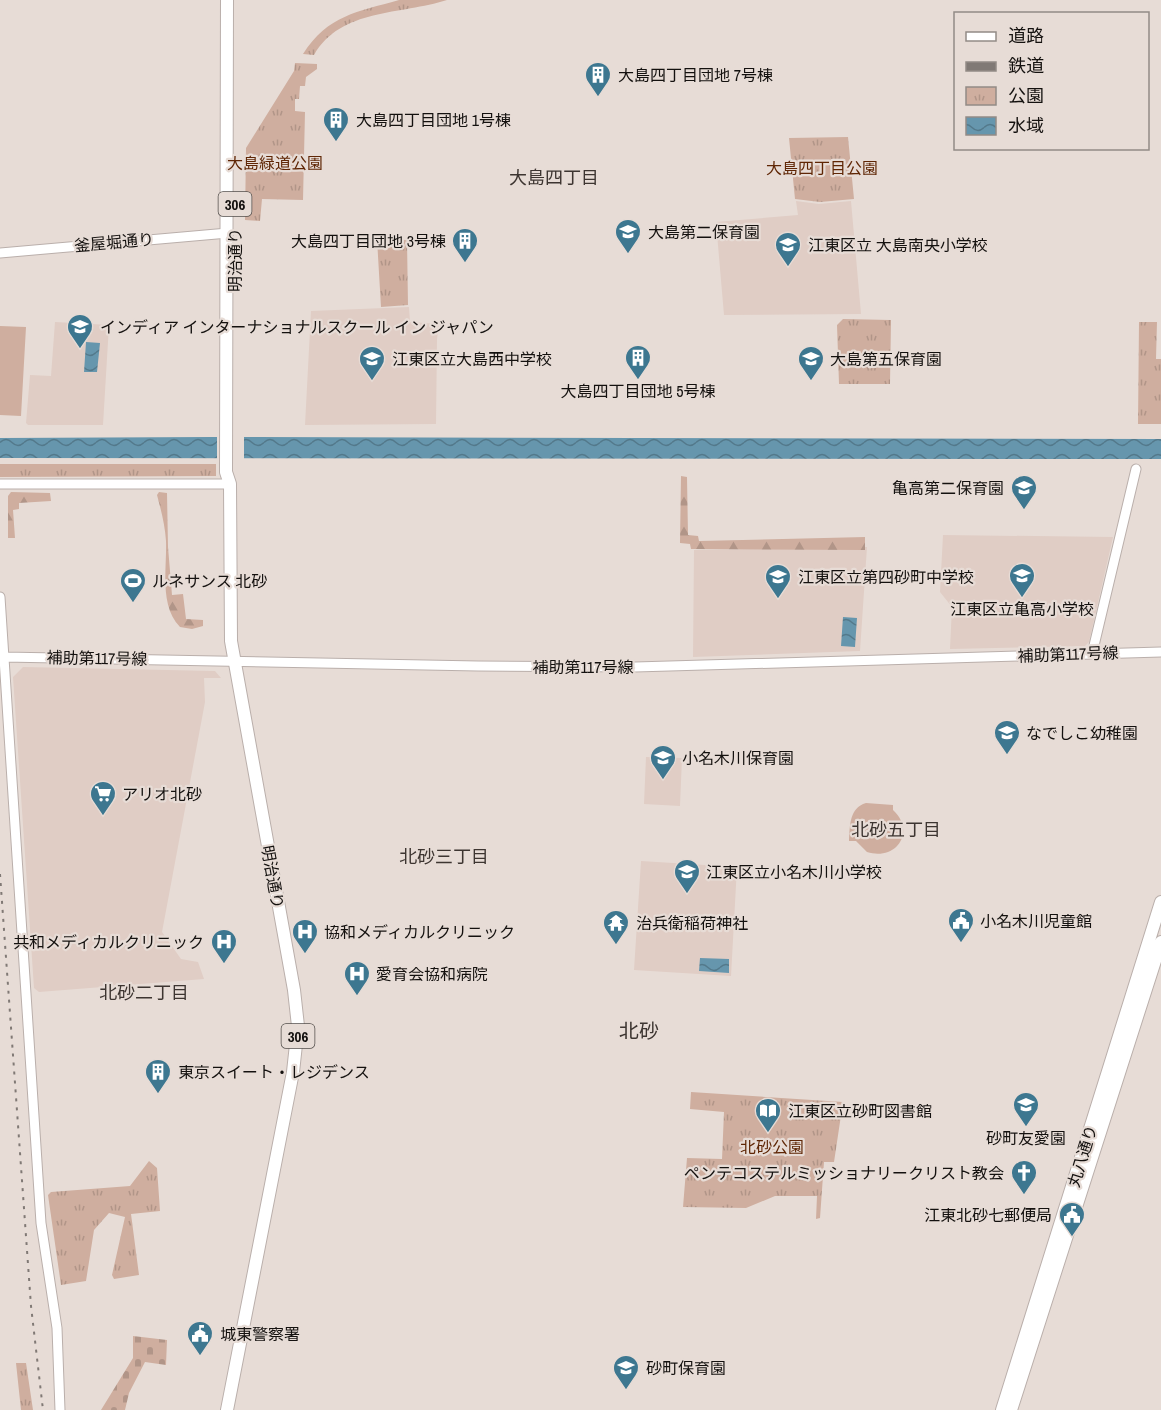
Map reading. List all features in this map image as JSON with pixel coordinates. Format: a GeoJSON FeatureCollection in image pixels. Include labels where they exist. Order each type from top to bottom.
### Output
{"type":"FeatureCollection","features":[{"type":"Feature","properties":{"kind":"main road","name":"明治通り"},"geometry":{"type":"LineString","coordinates":[[227,0],[231,409]]}},
{"type":"Feature","properties":{"kind":"main road","name":"明治通り"},"geometry":{"type":"LineString","coordinates":[[227,1410],[294,1072],[298,1036],[296,1003],[233,661],[230,619],[235,0]]}},
{"type":"Feature","properties":{"kind":"main road","name":"丸八通り"},"geometry":{"type":"LineString","coordinates":[[1002,1410],[1161,902]]}},
{"type":"Feature","properties":{"kind":"main road","name":"丸八通り"},"geometry":{"type":"LineString","coordinates":[[1011,1410],[1161,942]]}},
{"type":"Feature","properties":{"kind":"street","name":"釜屋堀通り"},"geometry":{"type":"LineString","coordinates":[[0,253],[228,233]]}},
{"type":"Feature","properties":{"kind":"street"},"geometry":{"type":"LineString","coordinates":[[1092,654],[1136,469]]}},
{"type":"Feature","properties":{"kind":"street"},"geometry":{"type":"LineString","coordinates":[[0,484],[230,476]]}},
{"type":"Feature","properties":{"kind":"street"},"geometry":{"type":"LineString","coordinates":[[0,597],[41,1223],[57,1328],[60,1410]]}},
{"type":"Feature","properties":{"kind":"street","name":"補助第117号線"},"geometry":{"type":"LineString","coordinates":[[4,657],[635,667],[1161,652]]}},
{"type":"Feature","properties":{"kind":"shaded area","name":"江東区立 大島南央小学校"},"geometry":{"type":"Polygon","coordinates":[[[796,201],[819,204],[851,201],[861,314],[724,315],[716,222],[798,215],[796,201]]]}},
{"type":"Feature","properties":{"kind":"shaded area","name":"江東区立大島西中学校"},"geometry":{"type":"Polygon","coordinates":[[[409,307],[410,322],[439,324],[436,424],[305,425],[311,311],[409,307]]]}},
{"type":"Feature","properties":{"kind":"shaded area","name":"インディア インターナショナルスクール イン ジャパン"},"geometry":{"type":"Polygon","coordinates":[[[55,322],[109,325],[103,425],[28,425],[26,423],[30,375],[51,376],[55,322]]]}},
{"type":"Feature","properties":{"kind":"shaded area","name":"江東区立亀高小学校"},"geometry":{"type":"Polygon","coordinates":[[[943,535],[1113,537],[1089,642],[1085,646],[950,649],[952,607],[940,592],[943,535]]]}},
{"type":"Feature","properties":{"kind":"shaded area","name":"江東区立第四砂町中学校"},"geometry":{"type":"Polygon","coordinates":[[[867,547],[860,651],[693,657],[694,550],[867,547]]]}},
{"type":"Feature","properties":{"kind":"shaded area","name":"アリオ北砂"},"geometry":{"type":"Polygon","coordinates":[[[23,667],[215,671],[221,678],[204,678],[205,702],[162,932],[181,959],[198,962],[204,979],[39,992],[34,988],[13,677],[23,667]]]}},
{"type":"Feature","properties":{"kind":"shaded area","name":"小名木川保育園"},"geometry":{"type":"Polygon","coordinates":[[[646,757],[682,758],[680,806],[644,804],[646,757]]]}},
{"type":"Feature","properties":{"kind":"shaded area","name":"江東区立小名木川小学校"},"geometry":{"type":"Polygon","coordinates":[[[641,861],[737,867],[731,976],[634,970],[641,861]]]}},
{"type":"Feature","properties":{"kind":"green space"},"geometry":{"type":"Polygon","coordinates":[[[399,0],[447,0],[373,15],[356,21],[340,29],[326,40],[314,55],[303,54],[313,41],[333,23],[357,12],[399,0]]]}},
{"type":"Feature","properties":{"kind":"green space","name":"大島緑道公園"},"geometry":{"type":"Polygon","coordinates":[[[295,63],[317,64],[317,69],[306,77],[305,86],[300,86],[299,99],[295,99],[295,111],[305,112],[303,200],[262,199],[260,221],[245,220],[246,148],[294,71],[295,63]]]}},
{"type":"Feature","properties":{"kind":"green space","name":"大島四丁目公園"},"geometry":{"type":"Polygon","coordinates":[[[848,137],[854,199],[820,202],[795,199],[789,138],[848,137]]]}},
{"type":"Feature","properties":{"kind":"green space"},"geometry":{"type":"Polygon","coordinates":[[[377,239],[407,240],[408,305],[381,307],[377,239]]]}},
{"type":"Feature","properties":{"kind":"green space"},"geometry":{"type":"Polygon","coordinates":[[[843,319],[891,320],[890,384],[839,384],[837,325],[843,319]]]}},
{"type":"Feature","properties":{"kind":"green space"},"geometry":{"type":"Polygon","coordinates":[[[1139,322],[1157,322],[1156,359],[1161,359],[1161,424],[1138,424],[1139,322]]]}},
{"type":"Feature","properties":{"kind":"green space"},"geometry":{"type":"Polygon","coordinates":[[[0,326],[26,327],[21,416],[0,415],[0,326]]]}},
{"type":"Feature","properties":{"kind":"green space"},"geometry":{"type":"Polygon","coordinates":[[[0,464],[216,464],[216,476],[0,477],[0,464]]]}},
{"type":"Feature","properties":{"kind":"green space"},"geometry":{"type":"Polygon","coordinates":[[[681,476],[687,477],[688,535],[698,536],[699,541],[865,537],[865,550],[691,549],[690,544],[680,543],[681,476]]]}},
{"type":"Feature","properties":{"kind":"green space"},"geometry":{"type":"Polygon","coordinates":[[[11,492],[50,493],[51,501],[19,503],[19,509],[13,510],[15,538],[8,538],[8,496],[11,492]]]}},
{"type":"Feature","properties":{"kind":"green space"},"geometry":{"type":"Polygon","coordinates":[[[159,492],[167,493],[172,595],[183,594],[186,619],[203,620],[203,626],[192,629],[180,627],[169,608],[165,535],[157,495],[159,492]]]}},
{"type":"Feature","properties":{"kind":"green space"},"geometry":{"type":"Polygon","coordinates":[[[866,803],[893,805],[893,810],[900,818],[903,835],[900,842],[887,852],[878,854],[867,852],[856,841],[849,841],[853,813],[860,805],[866,803]]]}},
{"type":"Feature","properties":{"kind":"green space","name":"北砂公園"},"geometry":{"type":"Polygon","coordinates":[[[691,1092],[843,1102],[834,1162],[824,1162],[820,1218],[816,1219],[817,1196],[775,1196],[746,1208],[683,1207],[687,1158],[722,1159],[724,1112],[690,1109],[691,1092]]]}},
{"type":"Feature","properties":{"kind":"green space"},"geometry":{"type":"Polygon","coordinates":[[[149,1161],[157,1168],[160,1211],[131,1214],[139,1275],[114,1279],[112,1275],[125,1217],[109,1213],[94,1230],[86,1281],[61,1285],[48,1195],[51,1192],[130,1186],[149,1161]]]}},
{"type":"Feature","properties":{"kind":"green space"},"geometry":{"type":"Polygon","coordinates":[[[133,1336],[167,1340],[166,1365],[145,1362],[129,1393],[125,1410],[101,1410],[133,1358],[133,1336]]]}},
{"type":"Feature","properties":{"kind":"green space"},"geometry":{"type":"Polygon","coordinates":[[[16,1363],[26,1363],[33,1410],[21,1410],[16,1363]]]}},
{"type":"Feature","properties":{"kind":"water"},"geometry":{"type":"Polygon","coordinates":[[[86,342],[100,343],[97,372],[84,372],[86,342]]]}},
{"type":"Feature","properties":{"kind":"water"},"geometry":{"type":"Polygon","coordinates":[[[0,438],[1161,439],[1161,459],[0,458],[0,438]]]}},
{"type":"Feature","properties":{"kind":"water"},"geometry":{"type":"Polygon","coordinates":[[[843,617],[857,618],[855,647],[841,646],[843,617]]]}},
{"type":"Feature","properties":{"kind":"water"},"geometry":{"type":"Polygon","coordinates":[[[700,958],[729,959],[729,973],[699,971],[700,958]]]}},
{"type":"Feature","properties":{"kind":"pier"},"geometry":{"type":"Polygon","coordinates":[[[217,435],[244,435],[244,461],[217,461],[217,435]]]}},
{"type":"Feature","properties":{"kind":"railway"},"geometry":{"type":"LineString","coordinates":[[0,874],[31,1306],[43,1410]]}},
{"type":"Feature","properties":{"kind":"place","name":"大島四丁目団地 7号棟"},"geometry":{"type":"Point","coordinates":[598,98]}},
{"type":"Feature","properties":{"kind":"place","name":"大島四丁目団地 1号棟"},"geometry":{"type":"Point","coordinates":[336,143]}},
{"type":"Feature","properties":{"kind":"place","name":"大島第二保育園"},"geometry":{"type":"Point","coordinates":[628,255]}},
{"type":"Feature","properties":{"kind":"place","name":"大島四丁目団地 3号棟"},"geometry":{"type":"Point","coordinates":[465,264]}},
{"type":"Feature","properties":{"kind":"place","name":"江東区立 大島南央小学校"},"geometry":{"type":"Point","coordinates":[788,268]}},
{"type":"Feature","properties":{"kind":"place","name":"インディア インターナショナルスクール イン ジャパン"},"geometry":{"type":"Point","coordinates":[80,350]}},
{"type":"Feature","properties":{"kind":"place","name":"大島四丁目団地 5号棟"},"geometry":{"type":"Point","coordinates":[638,381]}},
{"type":"Feature","properties":{"kind":"place","name":"江東区立大島西中学校"},"geometry":{"type":"Point","coordinates":[372,382]}},
{"type":"Feature","properties":{"kind":"place","name":"大島第五保育園"},"geometry":{"type":"Point","coordinates":[811,382]}},
{"type":"Feature","properties":{"kind":"place","name":"亀高第二保育園"},"geometry":{"type":"Point","coordinates":[1024,511]}},
{"type":"Feature","properties":{"kind":"place","name":"江東区立亀高小学校"},"geometry":{"type":"Point","coordinates":[1022,599]}},
{"type":"Feature","properties":{"kind":"place","name":"江東区立第四砂町中学校"},"geometry":{"type":"Point","coordinates":[778,600]}},
{"type":"Feature","properties":{"kind":"place","name":"ルネサンス 北砂"},"geometry":{"type":"Point","coordinates":[133,604]}},
{"type":"Feature","properties":{"kind":"place","name":"なでしこ幼稚園"},"geometry":{"type":"Point","coordinates":[1007,756]}},
{"type":"Feature","properties":{"kind":"place","name":"小名木川保育園"},"geometry":{"type":"Point","coordinates":[663,781]}},
{"type":"Feature","properties":{"kind":"place","name":"アリオ北砂"},"geometry":{"type":"Point","coordinates":[103,817]}},
{"type":"Feature","properties":{"kind":"place","name":"江東区立小名木川小学校"},"geometry":{"type":"Point","coordinates":[687,895]}},
{"type":"Feature","properties":{"kind":"place","name":"小名木川児童館"},"geometry":{"type":"Point","coordinates":[961,944]}},
{"type":"Feature","properties":{"kind":"place","name":"治兵衛稲荷神社"},"geometry":{"type":"Point","coordinates":[616,946]}},
{"type":"Feature","properties":{"kind":"place","name":"協和メディカルクリニック"},"geometry":{"type":"Point","coordinates":[305,955]}},
{"type":"Feature","properties":{"kind":"place","name":"共和メディカルクリニック"},"geometry":{"type":"Point","coordinates":[224,965]}},
{"type":"Feature","properties":{"kind":"place","name":"愛育会協和病院"},"geometry":{"type":"Point","coordinates":[357,997]}},
{"type":"Feature","properties":{"kind":"place","name":"東京スイート・レジデンス"},"geometry":{"type":"Point","coordinates":[158,1095]}},
{"type":"Feature","properties":{"kind":"place","name":"砂町友愛園"},"geometry":{"type":"Point","coordinates":[1026,1128]}},
{"type":"Feature","properties":{"kind":"place","name":"江東区立砂町図書館"},"geometry":{"type":"Point","coordinates":[768,1134]}},
{"type":"Feature","properties":{"kind":"place","name":"ペンテコステルミッショナリークリスト教会"},"geometry":{"type":"Point","coordinates":[1024,1196]}},
{"type":"Feature","properties":{"kind":"place","name":"江東北砂七郵便局"},"geometry":{"type":"Point","coordinates":[1072,1238]}},
{"type":"Feature","properties":{"kind":"place","name":"城東警察署"},"geometry":{"type":"Point","coordinates":[200,1357]}},
{"type":"Feature","properties":{"kind":"place","name":"砂町保育園"},"geometry":{"type":"Point","coordinates":[626,1391]}},
{"type":"Feature","properties":{"kind":"district","name":"大島四丁目"},"geometry":{"type":"Point","coordinates":[554,177]}},
{"type":"Feature","properties":{"kind":"district","name":"北砂五丁目"},"geometry":{"type":"Point","coordinates":[896,829]}},
{"type":"Feature","properties":{"kind":"district","name":"北砂三丁目"},"geometry":{"type":"Point","coordinates":[444,856]}},
{"type":"Feature","properties":{"kind":"district","name":"北砂二丁目"},"geometry":{"type":"Point","coordinates":[144,992]}},
{"type":"Feature","properties":{"kind":"district","name":"北砂"},"geometry":{"type":"Point","coordinates":[639,1030]}}]}
